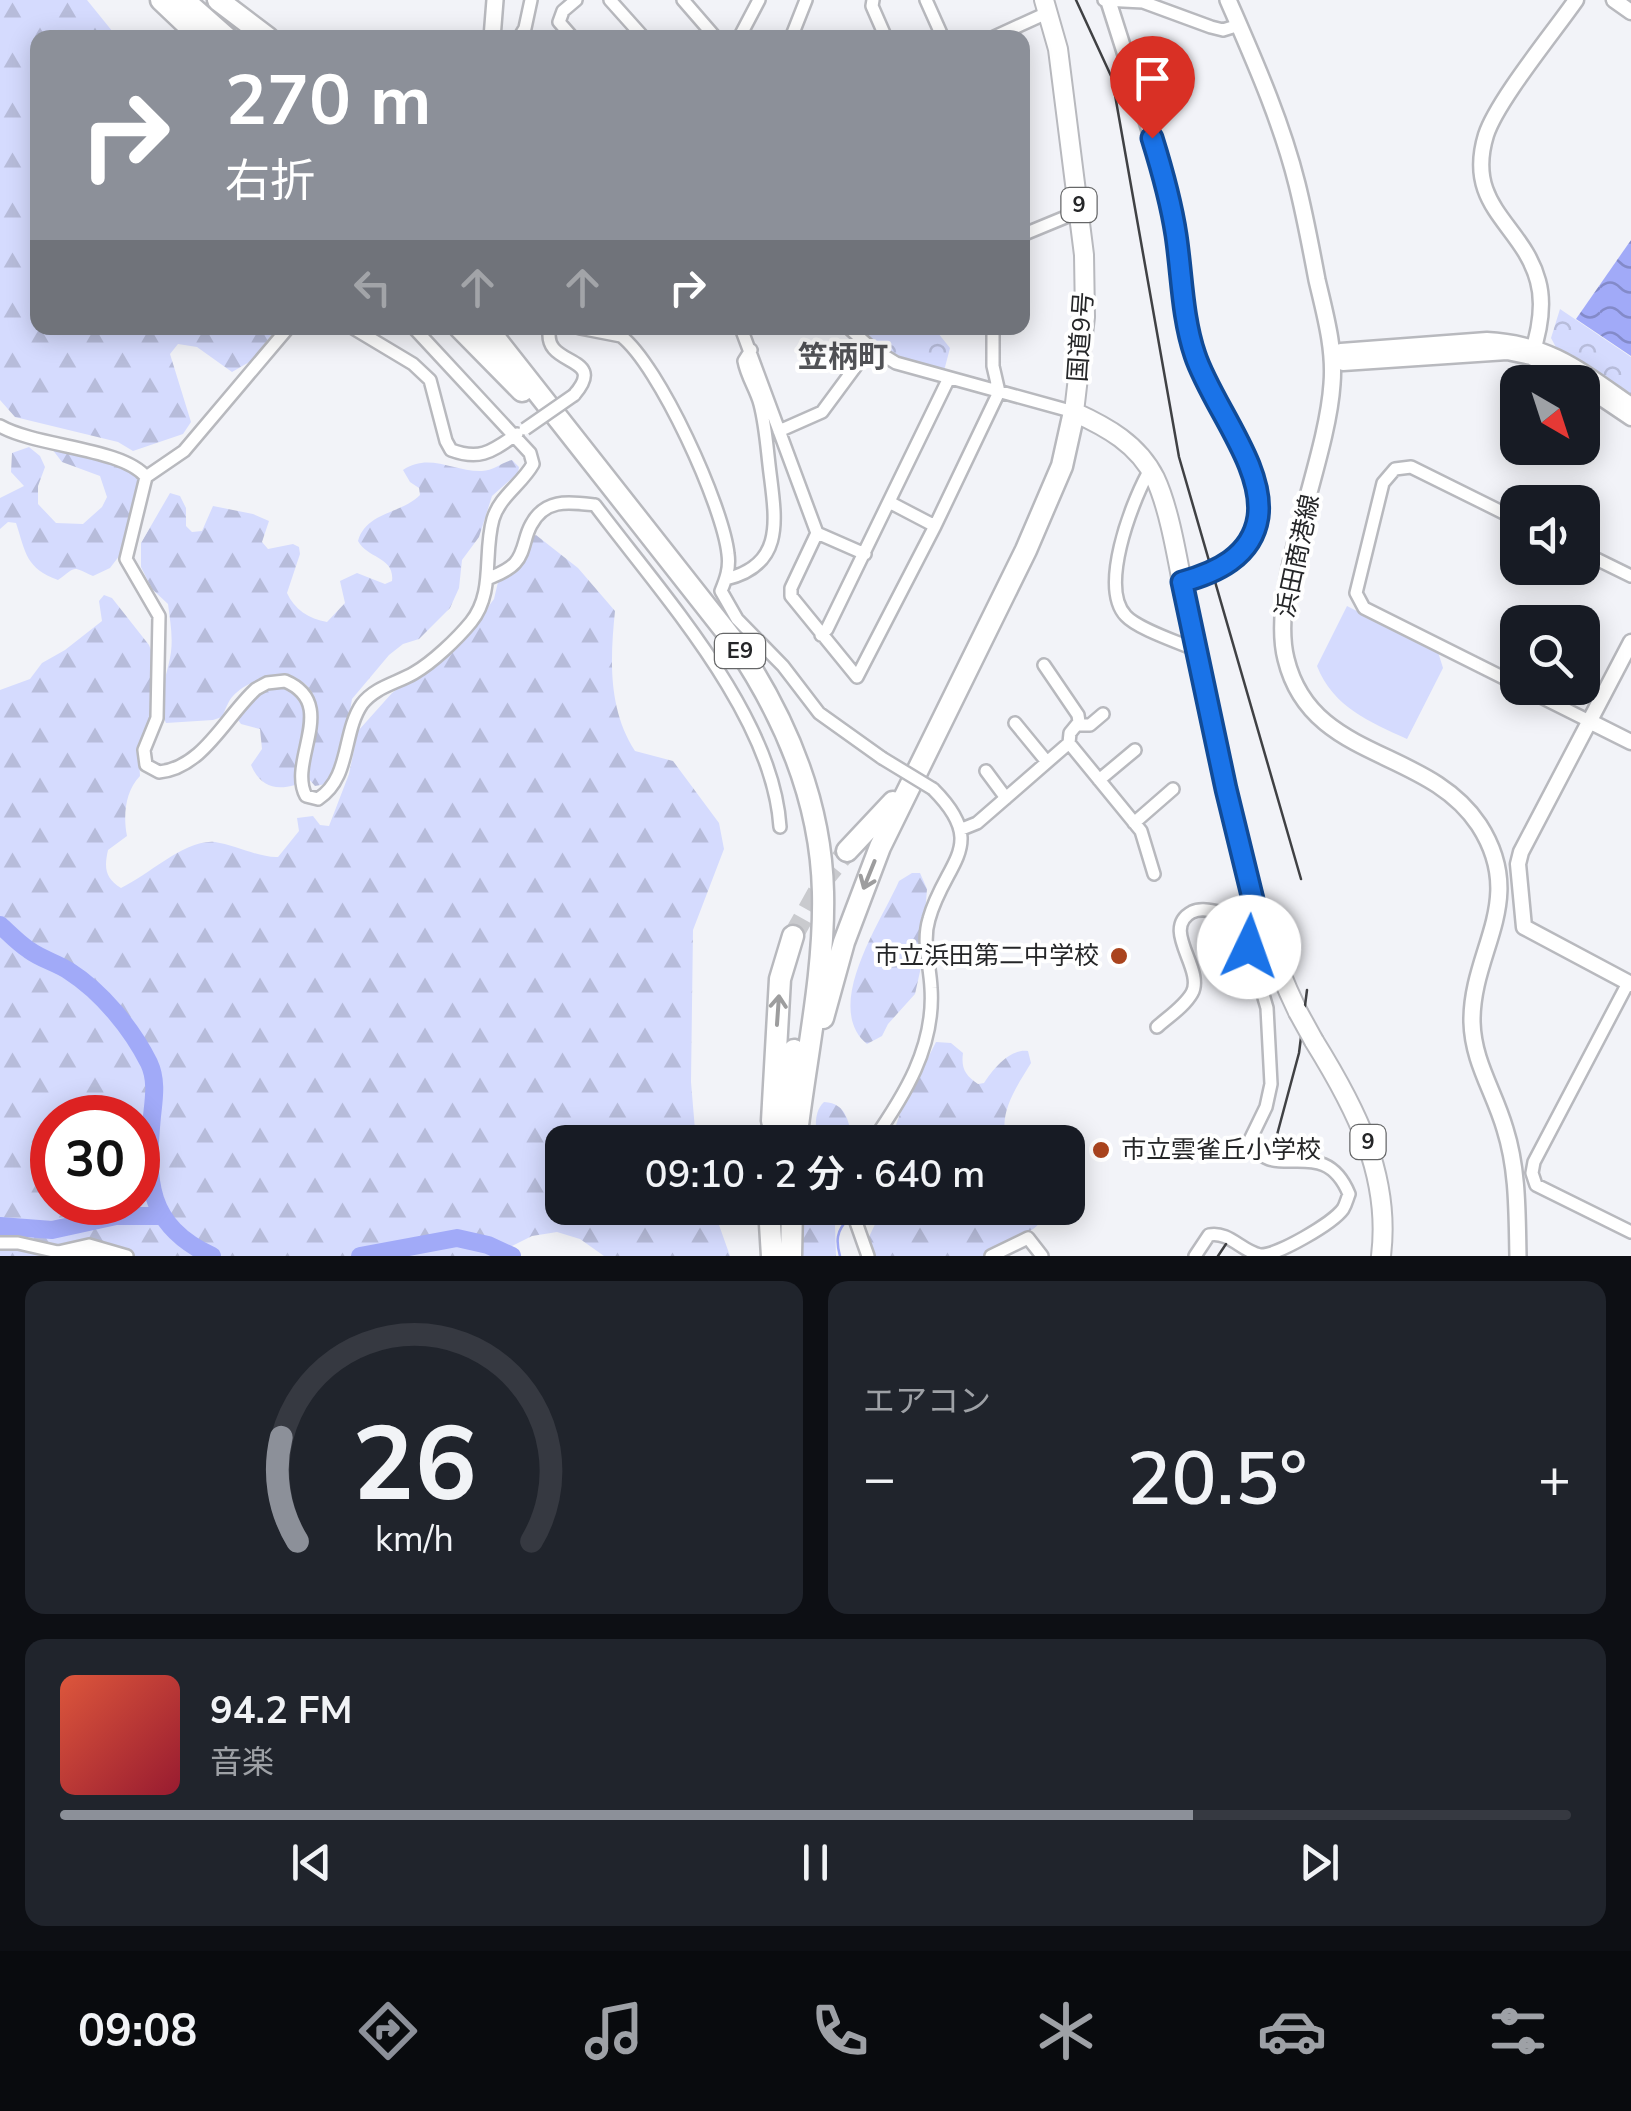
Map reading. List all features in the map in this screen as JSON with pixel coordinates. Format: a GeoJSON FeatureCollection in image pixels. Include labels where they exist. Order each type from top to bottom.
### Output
{"type":"FeatureCollection","features":[{"type":"Feature","properties":{"kind":"highway"},"geometry":{"type":"LineString","coordinates":[[161,0],[193,30]]}},
{"type":"Feature","properties":{"kind":"highway"},"geometry":{"type":"LineString","coordinates":[[184,0],[218,30]]}},
{"type":"Feature","properties":{"kind":"highway"},"geometry":{"type":"LineString","coordinates":[[218,0],[257,30]]}},
{"type":"Feature","properties":{"kind":"highway","name":"国道9号"},"geometry":{"type":"LineString","coordinates":[[1047,6],[1058,48],[1080,216],[1085,317],[1074,412],[1124,439],[1154,477],[1182,582],[1256,912],[1298,1012],[1347,1096],[1369,1144],[1381,1196],[1381,1256]]}},
{"type":"Feature","properties":{"kind":"highway"},"geometry":{"type":"LineString","coordinates":[[467,335],[632,510]]}},
{"type":"Feature","properties":{"kind":"highway","name":"E9"},"geometry":{"type":"LineString","coordinates":[[494,335],[754,671],[785,729],[813,813],[818,922],[798,1125]]}},
{"type":"Feature","properties":{"kind":"highway"},"geometry":{"type":"LineString","coordinates":[[507,335],[538,377],[556,414]]}},
{"type":"Feature","properties":{"kind":"highway"},"geometry":{"type":"LineString","coordinates":[[798,1125],[808,1071],[844,942],[880,847],[1051,494],[1062,466],[1074,412]]}},
{"type":"Feature","properties":{"kind":"highway"},"geometry":{"type":"LineString","coordinates":[[847,852],[891,805],[926,755]]}},
{"type":"Feature","properties":{"kind":"highway","name":"E9"},"geometry":{"type":"LineString","coordinates":[[785,1125],[818,922]]}},
{"type":"Feature","properties":{"kind":"highway"},"geometry":{"type":"LineString","coordinates":[[771,1125],[780,979],[793,936]]}},
{"type":"Feature","properties":{"kind":"highway"},"geometry":{"type":"LineString","coordinates":[[771,1225],[774,1256]]}},
{"type":"Feature","properties":{"kind":"highway"},"geometry":{"type":"LineString","coordinates":[[774,1256],[777,1225]]}},
{"type":"Feature","properties":{"kind":"highway"},"geometry":{"type":"LineString","coordinates":[[792,1225],[792,1256]]}},
{"type":"Feature","properties":{"kind":"main road"},"geometry":{"type":"LineString","coordinates":[[493,30],[495,0]]}},
{"type":"Feature","properties":{"kind":"main road","name":"浜田商港線"},"geometry":{"type":"LineString","coordinates":[[1228,0],[1268,94],[1297,184],[1332,358],[1329,412],[1289,579],[1283,622],[1284,654],[1292,681],[1324,724],[1436,783],[1460,801],[1480,826],[1490,848],[1498,873],[1498,902],[1495,929],[1475,993],[1473,1043],[1512,1152],[1518,1256]]}},
{"type":"Feature","properties":{"kind":"street"},"geometry":{"type":"LineString","coordinates":[[524,30],[531,0]]}},
{"type":"Feature","properties":{"kind":"street"},"geometry":{"type":"LineString","coordinates":[[566,30],[560,22],[562,12],[576,0]]}},
{"type":"Feature","properties":{"kind":"street"},"geometry":{"type":"LineString","coordinates":[[610,0],[637,30]]}},
{"type":"Feature","properties":{"kind":"street"},"geometry":{"type":"LineString","coordinates":[[682,0],[709,30]]}},
{"type":"Feature","properties":{"kind":"street"},"geometry":{"type":"LineString","coordinates":[[742,30],[759,0]]}},
{"type":"Feature","properties":{"kind":"street"},"geometry":{"type":"LineString","coordinates":[[794,30],[806,0]]}},
{"type":"Feature","properties":{"kind":"street"},"geometry":{"type":"LineString","coordinates":[[873,0],[882,30]]}},
{"type":"Feature","properties":{"kind":"street"},"geometry":{"type":"LineString","coordinates":[[926,0],[939,30]]}},
{"type":"Feature","properties":{"kind":"street"},"geometry":{"type":"LineString","coordinates":[[1533,352],[1542,302],[1538,278],[1485,190],[1481,170],[1483,148],[1488,129],[1503,105],[1576,0]]}},
{"type":"Feature","properties":{"kind":"street"},"geometry":{"type":"LineString","coordinates":[[1614,0],[1631,12]]}},
{"type":"Feature","properties":{"kind":"street"},"geometry":{"type":"LineString","coordinates":[[1182,582],[1222,566],[1246,546],[1256,527],[1258,503],[1253,478],[1195,355],[1164,176],[1107,1],[1143,2],[1211,28],[1223,30],[1239,25]]}},
{"type":"Feature","properties":{"kind":"street"},"geometry":{"type":"LineString","coordinates":[[1006,30],[1047,6]]}},
{"type":"Feature","properties":{"kind":"street"},"geometry":{"type":"LineString","coordinates":[[1030,232],[1068,216],[1080,216]]}},
{"type":"Feature","properties":{"kind":"street"},"geometry":{"type":"LineString","coordinates":[[282,335],[184,452],[146,477],[126,559],[159,616],[157,718],[143,758],[151,769],[172,770],[181,766],[204,748],[256,689],[285,680],[307,700],[311,724],[301,784],[306,796],[318,799],[331,789],[338,776],[364,702],[423,667],[465,628],[483,604],[493,519],[500,504],[533,464],[520,432],[421,335]]}},
{"type":"Feature","properties":{"kind":"street"},"geometry":{"type":"LineString","coordinates":[[365,335],[413,364],[430,380],[451,450],[476,456],[520,432],[584,385],[584,374],[572,358],[550,347],[548,335]]}},
{"type":"Feature","properties":{"kind":"street"},"geometry":{"type":"LineString","coordinates":[[616,335],[621,336],[664,391],[679,419],[725,533],[728,554],[721,592],[737,619],[782,666],[819,713],[933,789],[947,803],[962,829],[961,850],[928,919],[926,941],[932,990],[928,1031],[914,1076],[883,1125]]}},
{"type":"Feature","properties":{"kind":"street"},"geometry":{"type":"LineString","coordinates":[[744,335],[818,533],[864,554]]}},
{"type":"Feature","properties":{"kind":"street"},"geometry":{"type":"LineString","coordinates":[[857,335],[896,363],[1074,412]]}},
{"type":"Feature","properties":{"kind":"street"},"geometry":{"type":"LineString","coordinates":[[818,533],[790,592],[857,677],[999,392],[993,366],[993,335]]}},
{"type":"Feature","properties":{"kind":"street"},"geometry":{"type":"LineString","coordinates":[[1332,358],[1341,352],[1487,340],[1559,356],[1631,405]]}},
{"type":"Feature","properties":{"kind":"street"},"geometry":{"type":"LineString","coordinates":[[779,431],[822,412],[870,348]]}},
{"type":"Feature","properties":{"kind":"street"},"geometry":{"type":"LineString","coordinates":[[726,578],[743,575],[764,558],[772,542],[776,517],[759,400],[744,361],[751,350]]}},
{"type":"Feature","properties":{"kind":"street"},"geometry":{"type":"LineString","coordinates":[[1533,352],[1552,365]]}},
{"type":"Feature","properties":{"kind":"street"},"geometry":{"type":"LineString","coordinates":[[822,635],[948,380]]}},
{"type":"Feature","properties":{"kind":"street"},"geometry":{"type":"LineString","coordinates":[[1600,397],[1631,418]]}},
{"type":"Feature","properties":{"kind":"street"},"geometry":{"type":"LineString","coordinates":[[0,426],[130,464],[146,477]]}},
{"type":"Feature","properties":{"kind":"street"},"geometry":{"type":"LineString","coordinates":[[1500,511],[1411,467],[1395,469],[1384,482],[1356,593],[1360,603],[1371,612],[1500,676]]}},
{"type":"Feature","properties":{"kind":"street"},"geometry":{"type":"LineString","coordinates":[[1146,476],[1121,544],[1116,577],[1120,607],[1132,621],[1197,650]]}},
{"type":"Feature","properties":{"kind":"street"},"geometry":{"type":"LineString","coordinates":[[487,580],[515,563],[526,545],[530,526],[541,512],[564,501],[595,505],[724,676],[778,801],[780,827]]}},
{"type":"Feature","properties":{"kind":"street"},"geometry":{"type":"LineString","coordinates":[[889,502],[934,526]]}},
{"type":"Feature","properties":{"kind":"street"},"geometry":{"type":"LineString","coordinates":[[1600,561],[1631,576]]}},
{"type":"Feature","properties":{"kind":"street"},"geometry":{"type":"LineString","coordinates":[[1631,642],[1518,864],[1521,921],[1526,929],[1630,984],[1534,1162],[1532,1173],[1536,1185],[1631,1232]]}},
{"type":"Feature","properties":{"kind":"street"},"geometry":{"type":"LineString","coordinates":[[962,829],[976,823],[1069,743],[1078,716],[1044,665]]}},
{"type":"Feature","properties":{"kind":"street"},"geometry":{"type":"LineString","coordinates":[[1558,705],[1631,742]]}},
{"type":"Feature","properties":{"kind":"street"},"geometry":{"type":"LineString","coordinates":[[1077,725],[1090,725],[1103,714]]}},
{"type":"Feature","properties":{"kind":"street"},"geometry":{"type":"LineString","coordinates":[[1015,723],[1047,762]]}},
{"type":"Feature","properties":{"kind":"street"},"geometry":{"type":"LineString","coordinates":[[1069,743],[1145,839],[1154,874]]}},
{"type":"Feature","properties":{"kind":"street"},"geometry":{"type":"LineString","coordinates":[[1099,780],[1135,750]]}},
{"type":"Feature","properties":{"kind":"street"},"geometry":{"type":"LineString","coordinates":[[986,771],[1006,798]]}},
{"type":"Feature","properties":{"kind":"street"},"geometry":{"type":"LineString","coordinates":[[1134,823],[1173,789]]}},
{"type":"Feature","properties":{"kind":"street"},"geometry":{"type":"LineString","coordinates":[[1157,1027],[1192,993],[1196,979],[1180,937],[1186,916],[1194,910],[1256,912],[1249,947],[1267,1008],[1271,1084],[1266,1107],[1250,1140],[1254,1150],[1279,1162],[1319,1162],[1330,1166],[1343,1179],[1349,1194],[1343,1209],[1330,1222],[1286,1249],[1260,1256],[1219,1233],[1208,1235],[1195,1256]]}},
{"type":"Feature","properties":{"kind":"street"},"geometry":{"type":"LineString","coordinates":[[857,1225],[868,1256]]}},
{"type":"Feature","properties":{"kind":"street"},"geometry":{"type":"LineString","coordinates":[[990,1256],[1028,1238],[1042,1256]]}},
{"type":"Feature","properties":{"kind":"street"},"geometry":{"type":"LineString","coordinates":[[0,1243],[102,1256]]}},
{"type":"Feature","properties":{"kind":"street"},"geometry":{"type":"LineString","coordinates":[[60,1251],[89,1245],[127,1256]]}},
{"type":"Feature","properties":{"kind":"green space"},"geometry":{"type":"Polygon","coordinates":[[[0,0],[87,0],[111,30],[30,30],[30,335],[271,335],[251,361],[232,372],[197,347],[178,344],[170,354],[191,422],[183,434],[133,451],[118,442],[15,417],[0,400],[0,0]]]}},
{"type":"Feature","properties":{"kind":"green space"},"geometry":{"type":"Polygon","coordinates":[[[1560,309],[1631,357],[1631,402],[1600,381],[1600,365],[1577,365],[1559,353],[1551,338],[1560,309]]]}},
{"type":"Feature","properties":{"kind":"green space"},"geometry":{"type":"Polygon","coordinates":[[[866,335],[940,335],[950,348],[944,371],[917,364],[866,335]]]}},
{"type":"Feature","properties":{"kind":"green space"},"geometry":{"type":"Polygon","coordinates":[[[29,447],[45,467],[38,486],[38,504],[56,523],[83,524],[107,497],[100,476],[62,462],[52,449],[118,463],[137,477],[141,489],[123,551],[110,568],[93,576],[74,569],[58,580],[33,565],[16,523],[8,522],[0,529],[0,498],[24,486],[11,472],[12,453],[29,447]]]}},
{"type":"Feature","properties":{"kind":"green space"},"geometry":{"type":"Polygon","coordinates":[[[512,460],[519,467],[518,473],[492,496],[479,537],[462,560],[459,588],[450,608],[419,639],[403,644],[389,655],[352,699],[334,774],[326,784],[315,786],[308,778],[317,711],[311,691],[294,678],[272,677],[250,684],[231,698],[222,717],[166,723],[161,705],[172,646],[168,604],[152,589],[141,567],[141,543],[170,493],[180,496],[186,508],[186,526],[192,532],[202,531],[213,506],[269,521],[262,542],[268,549],[293,544],[299,547],[287,593],[290,599],[303,612],[327,622],[345,603],[340,581],[357,573],[385,584],[392,581],[389,567],[358,541],[368,524],[420,495],[419,488],[403,470],[432,463],[486,471],[512,460]]]}},
{"type":"Feature","properties":{"kind":"green space"},"geometry":{"type":"Polygon","coordinates":[[[536,535],[578,568],[615,611],[613,684],[626,735],[635,751],[673,761],[719,823],[724,849],[693,930],[691,1082],[695,1125],[545,1125],[545,1225],[719,1225],[730,1256],[604,1256],[580,1239],[557,1232],[532,1236],[492,1256],[0,1256],[0,690],[30,679],[42,663],[102,621],[99,601],[104,595],[112,598],[149,645],[156,663],[153,727],[139,757],[140,776],[128,796],[127,836],[108,850],[109,876],[121,888],[179,852],[203,843],[215,842],[278,857],[299,831],[297,818],[313,816],[320,825],[329,826],[349,774],[358,731],[392,693],[449,650],[477,622],[494,599],[498,582],[528,548],[530,538],[536,535]]]}},
{"type":"Feature","properties":{"kind":"green space"},"geometry":{"type":"Polygon","coordinates":[[[1347,606],[1438,652],[1443,668],[1407,739],[1343,703],[1317,666],[1347,606]]]}},
{"type":"Feature","properties":{"kind":"green space"},"geometry":{"type":"Polygon","coordinates":[[[282,684],[300,695],[307,721],[295,785],[281,787],[263,782],[251,765],[262,749],[260,729],[241,724],[235,716],[262,688],[282,684]]]}},
{"type":"Feature","properties":{"kind":"green space"},"geometry":{"type":"Polygon","coordinates":[[[920,873],[927,889],[915,994],[882,1036],[867,1044],[855,1028],[850,1009],[859,964],[899,881],[920,873]]]}},
{"type":"Feature","properties":{"kind":"green space"},"geometry":{"type":"Polygon","coordinates":[[[936,1042],[951,1043],[963,1053],[965,1071],[978,1084],[984,1083],[1009,1056],[1028,1051],[1031,1063],[1014,1091],[1005,1125],[896,1125],[936,1042]]]}},
{"type":"Feature","properties":{"kind":"green space"},"geometry":{"type":"Polygon","coordinates":[[[824,1102],[838,1106],[849,1125],[816,1125],[824,1102]]]}},
{"type":"Feature","properties":{"kind":"green space"},"geometry":{"type":"Polygon","coordinates":[[[802,1225],[835,1225],[836,1256],[802,1256],[802,1225]]]}},
{"type":"Feature","properties":{"kind":"green space"},"geometry":{"type":"Polygon","coordinates":[[[875,1225],[1038,1225],[983,1256],[876,1256],[869,1237],[875,1225]]]}},
{"type":"Feature","properties":{"kind":"water"},"geometry":{"type":"Polygon","coordinates":[[[1631,240],[1631,356],[1576,319],[1631,240]]]}},
{"type":"Feature","properties":{"kind":"waterway"},"geometry":{"type":"LineString","coordinates":[[0,925],[25,947],[93,989],[134,1037],[152,1069],[154,1082],[150,1161],[155,1199],[174,1230],[212,1256]]}},
{"type":"Feature","properties":{"kind":"waterway"},"geometry":{"type":"LineString","coordinates":[[0,1226],[52,1230],[116,1216],[162,1216]]}},
{"type":"Feature","properties":{"kind":"waterway"},"geometry":{"type":"LineString","coordinates":[[840,1256],[838,1236],[844,1225]]}},
{"type":"Feature","properties":{"kind":"waterway"},"geometry":{"type":"LineString","coordinates":[[360,1256],[457,1238],[512,1256]]}},
{"type":"Feature","properties":{"kind":"tunnel"},"geometry":{"type":"LineString","coordinates":[[793,936],[826,877],[847,851]]}},
{"type":"Feature","properties":{"kind":"railway"},"geometry":{"type":"LineString","coordinates":[[1076,0],[1112,78],[1179,457],[1301,879]]}},
{"type":"Feature","properties":{"kind":"railway"},"geometry":{"type":"LineString","coordinates":[[1274,1146],[1299,1053],[1307,990]]}},
{"type":"Feature","properties":{"kind":"railway"},"geometry":{"type":"LineString","coordinates":[[1218,1256],[1226,1244]]}},
{"type":"Feature","properties":{"kind":"place","name":"市立浜田第二中学校"},"geometry":{"type":"Point","coordinates":[1119,956]}},
{"type":"Feature","properties":{"kind":"place","name":"市立雲雀丘小学校"},"geometry":{"type":"Point","coordinates":[1101,1150]}},
{"type":"Feature","properties":{"kind":"district","name":"笠柄町"},"geometry":{"type":"Point","coordinates":[843,357]}},
{"type":"Feature","properties":{"kind":"route"},"geometry":{"type":"LineString","coordinates":[[1152,138],[1176,232],[1186,317],[1195,355],[1253,478],[1258,503],[1256,527],[1242,552],[1211,573],[1182,582],[1257,916],[1249,947]]}}]}
